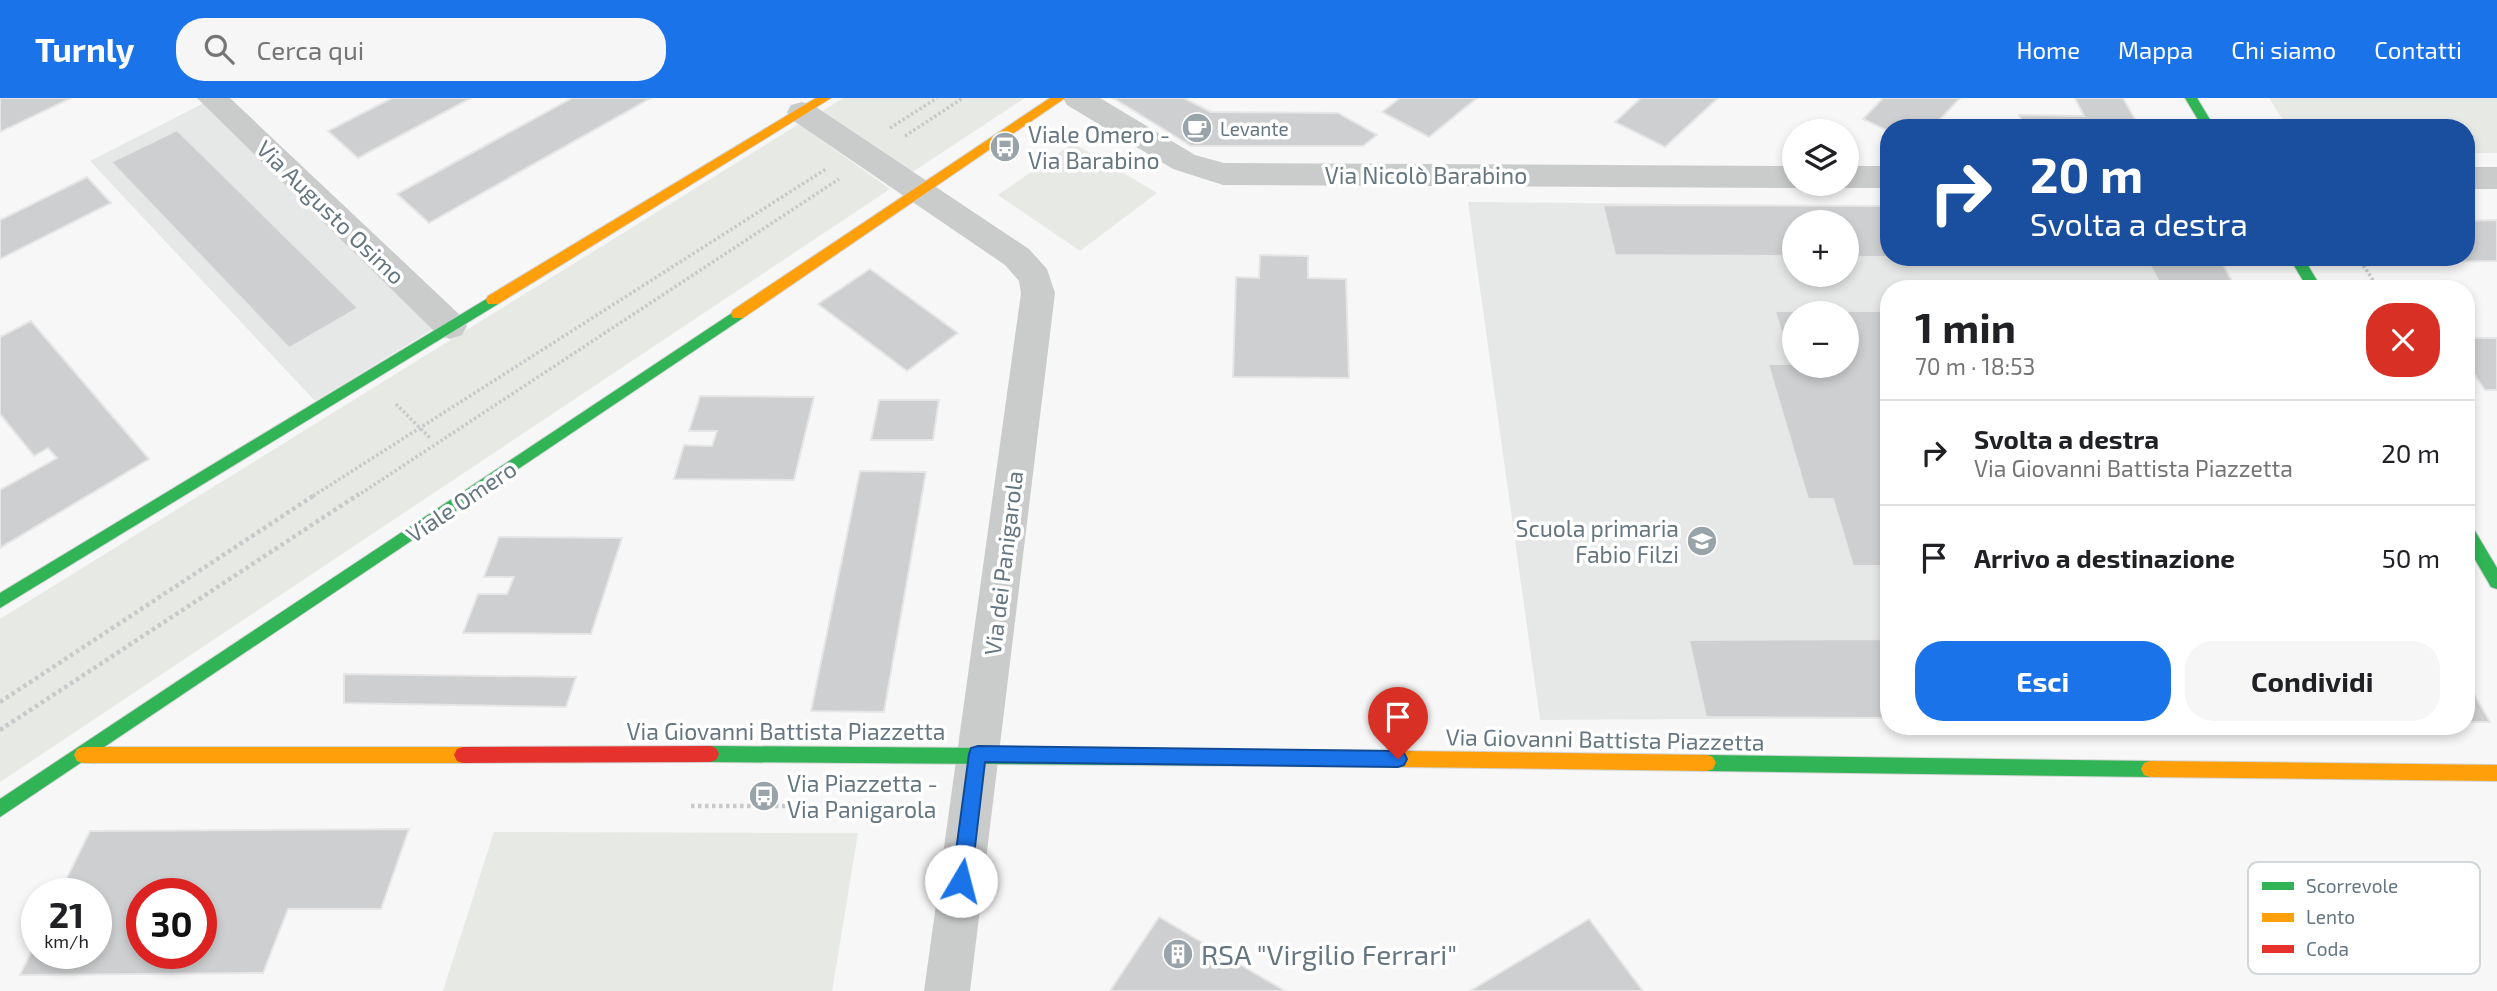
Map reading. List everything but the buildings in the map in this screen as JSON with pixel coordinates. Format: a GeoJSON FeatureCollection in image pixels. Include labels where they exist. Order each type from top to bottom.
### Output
{"type":"FeatureCollection","features":[{"type":"Feature","properties":{"kind":"street","name":"Via Augusto Osimo"},"geometry":{"type":"LineString","coordinates":[[212,98],[450,326]]}},
{"type":"Feature","properties":{"kind":"street","name":"Viale Omero"},"geometry":{"type":"LineString","coordinates":[[0,809],[1059,98]]}},
{"type":"Feature","properties":{"kind":"street","name":"Via Nicolò Barabino"},"geometry":{"type":"LineString","coordinates":[[1078,98],[1184,162],[1212,173],[1782,177]]}},
{"type":"Feature","properties":{"kind":"street"},"geometry":{"type":"LineString","coordinates":[[2191,98],[2204,119]]}},
{"type":"Feature","properties":{"kind":"street"},"geometry":{"type":"LineString","coordinates":[[0,601],[813,105],[920,192]]}},
{"type":"Feature","properties":{"kind":"street"},"geometry":{"type":"LineString","coordinates":[[1859,177],[1880,177]]}},
{"type":"Feature","properties":{"kind":"street"},"geometry":{"type":"LineString","coordinates":[[2475,178],[2497,178]]}},
{"type":"Feature","properties":{"kind":"street","name":"Via dei Panigarola"},"geometry":{"type":"LineString","coordinates":[[920,192],[1017,257],[1035,278],[1038,293],[947,991]]}},
{"type":"Feature","properties":{"kind":"street"},"geometry":{"type":"LineString","coordinates":[[2475,546],[2497,582]]}},
{"type":"Feature","properties":{"kind":"street","name":"Via Giovanni Battista Piazzetta"},"geometry":{"type":"LineString","coordinates":[[83,755],[978,754],[2497,773]]}},
{"type":"Feature","properties":{"kind":"path"},"geometry":{"type":"LineString","coordinates":[[880,135],[937,98]]}},
{"type":"Feature","properties":{"kind":"path"},"geometry":{"type":"LineString","coordinates":[[900,139],[962,98]]}},
{"type":"Feature","properties":{"kind":"path"},"geometry":{"type":"LineString","coordinates":[[0,702],[420,428],[836,162]]}},
{"type":"Feature","properties":{"kind":"path"},"geometry":{"type":"LineString","coordinates":[[0,730],[850,172]]}},
{"type":"Feature","properties":{"kind":"path"},"geometry":{"type":"LineString","coordinates":[[387,396],[430,438]]}},
{"type":"Feature","properties":{"kind":"path"},"geometry":{"type":"LineString","coordinates":[[691,806],[810,806]]}},
{"type":"Feature","properties":{"kind":"shaded area"},"geometry":{"type":"Polygon","coordinates":[[[843,98],[1025,98],[908,175],[818,114],[843,98]]]}},
{"type":"Feature","properties":{"kind":"shaded area"},"geometry":{"type":"Polygon","coordinates":[[[2269,98],[2497,98],[2497,153],[2475,153],[2475,119],[2282,119],[2269,98]]]}},
{"type":"Feature","properties":{"kind":"shaded area"},"geometry":{"type":"Polygon","coordinates":[[[204,103],[438,326],[315,401],[90,161],[204,103]]]}},
{"type":"Feature","properties":{"kind":"shaded area"},"geometry":{"type":"Polygon","coordinates":[[[799,124],[890,189],[0,782],[0,619],[799,124]]]}},
{"type":"Feature","properties":{"kind":"shaded area"},"geometry":{"type":"Polygon","coordinates":[[[1073,143],[1157,193],[1080,251],[998,195],[1073,143]]]}},
{"type":"Feature","properties":{"kind":"shaded area","name":"Scuola primaria Fabio Filzi"},"geometry":{"type":"Polygon","coordinates":[[[1468,202],[1880,206],[1880,266],[2224,266],[2231,280],[1880,280],[1880,718],[1540,720],[1468,202]]]}},
{"type":"Feature","properties":{"kind":"shaded area"},"geometry":{"type":"Polygon","coordinates":[[[494,832],[858,833],[832,991],[443,991],[494,832]]]}},
{"type":"Feature","properties":{"kind":"traffic: fast"},"geometry":{"type":"LineString","coordinates":[[2191,98],[2204,119]]}},
{"type":"Feature","properties":{"kind":"traffic: fast"},"geometry":{"type":"LineString","coordinates":[[2301,266],[2310,280]]}},
{"type":"Feature","properties":{"kind":"traffic: fast"},"geometry":{"type":"LineString","coordinates":[[0,601],[493,300]]}},
{"type":"Feature","properties":{"kind":"traffic: fast"},"geometry":{"type":"LineString","coordinates":[[0,809],[738,314]]}},
{"type":"Feature","properties":{"kind":"traffic: fast"},"geometry":{"type":"LineString","coordinates":[[2475,546],[2497,582]]}},
{"type":"Feature","properties":{"kind":"traffic: fast"},"geometry":{"type":"LineString","coordinates":[[710,754],[1404,759]]}},
{"type":"Feature","properties":{"kind":"traffic: fast"},"geometry":{"type":"LineString","coordinates":[[1707,763],[2150,769]]}},
{"type":"Feature","properties":{"kind":"traffic: slow"},"geometry":{"type":"LineString","coordinates":[[493,300],[825,98]]}},
{"type":"Feature","properties":{"kind":"traffic: slow"},"geometry":{"type":"LineString","coordinates":[[738,314],[1059,98]]}},
{"type":"Feature","properties":{"kind":"traffic: slow"},"geometry":{"type":"LineString","coordinates":[[83,755],[463,755]]}},
{"type":"Feature","properties":{"kind":"traffic: slow"},"geometry":{"type":"LineString","coordinates":[[1404,759],[1707,763]]}},
{"type":"Feature","properties":{"kind":"traffic: slow"},"geometry":{"type":"LineString","coordinates":[[2150,769],[2497,773]]}},
{"type":"Feature","properties":{"kind":"traffic: jam"},"geometry":{"type":"LineString","coordinates":[[463,755],[710,754]]}},
{"type":"Feature","properties":{"kind":"place","name":"Levante"},"geometry":{"type":"Point","coordinates":[1197,128]}},
{"type":"Feature","properties":{"kind":"place","name":"Viale Omero - Via Barabino"},"geometry":{"type":"Point","coordinates":[1005,147]}},
{"type":"Feature","properties":{"kind":"place","name":"Scuola primaria Fabio Filzi"},"geometry":{"type":"Point","coordinates":[1702,541]}},
{"type":"Feature","properties":{"kind":"place","name":"Via Piazzetta - Via Panigarola"},"geometry":{"type":"Point","coordinates":[764,796]}},
{"type":"Feature","properties":{"kind":"place","name":"RSA \"Virgilio Ferrari\""},"geometry":{"type":"Point","coordinates":[1178,954]}},
{"type":"Feature","properties":{"kind":"route"},"geometry":{"type":"LineString","coordinates":[[961,881],[978,754],[1398,759]]}}]}
